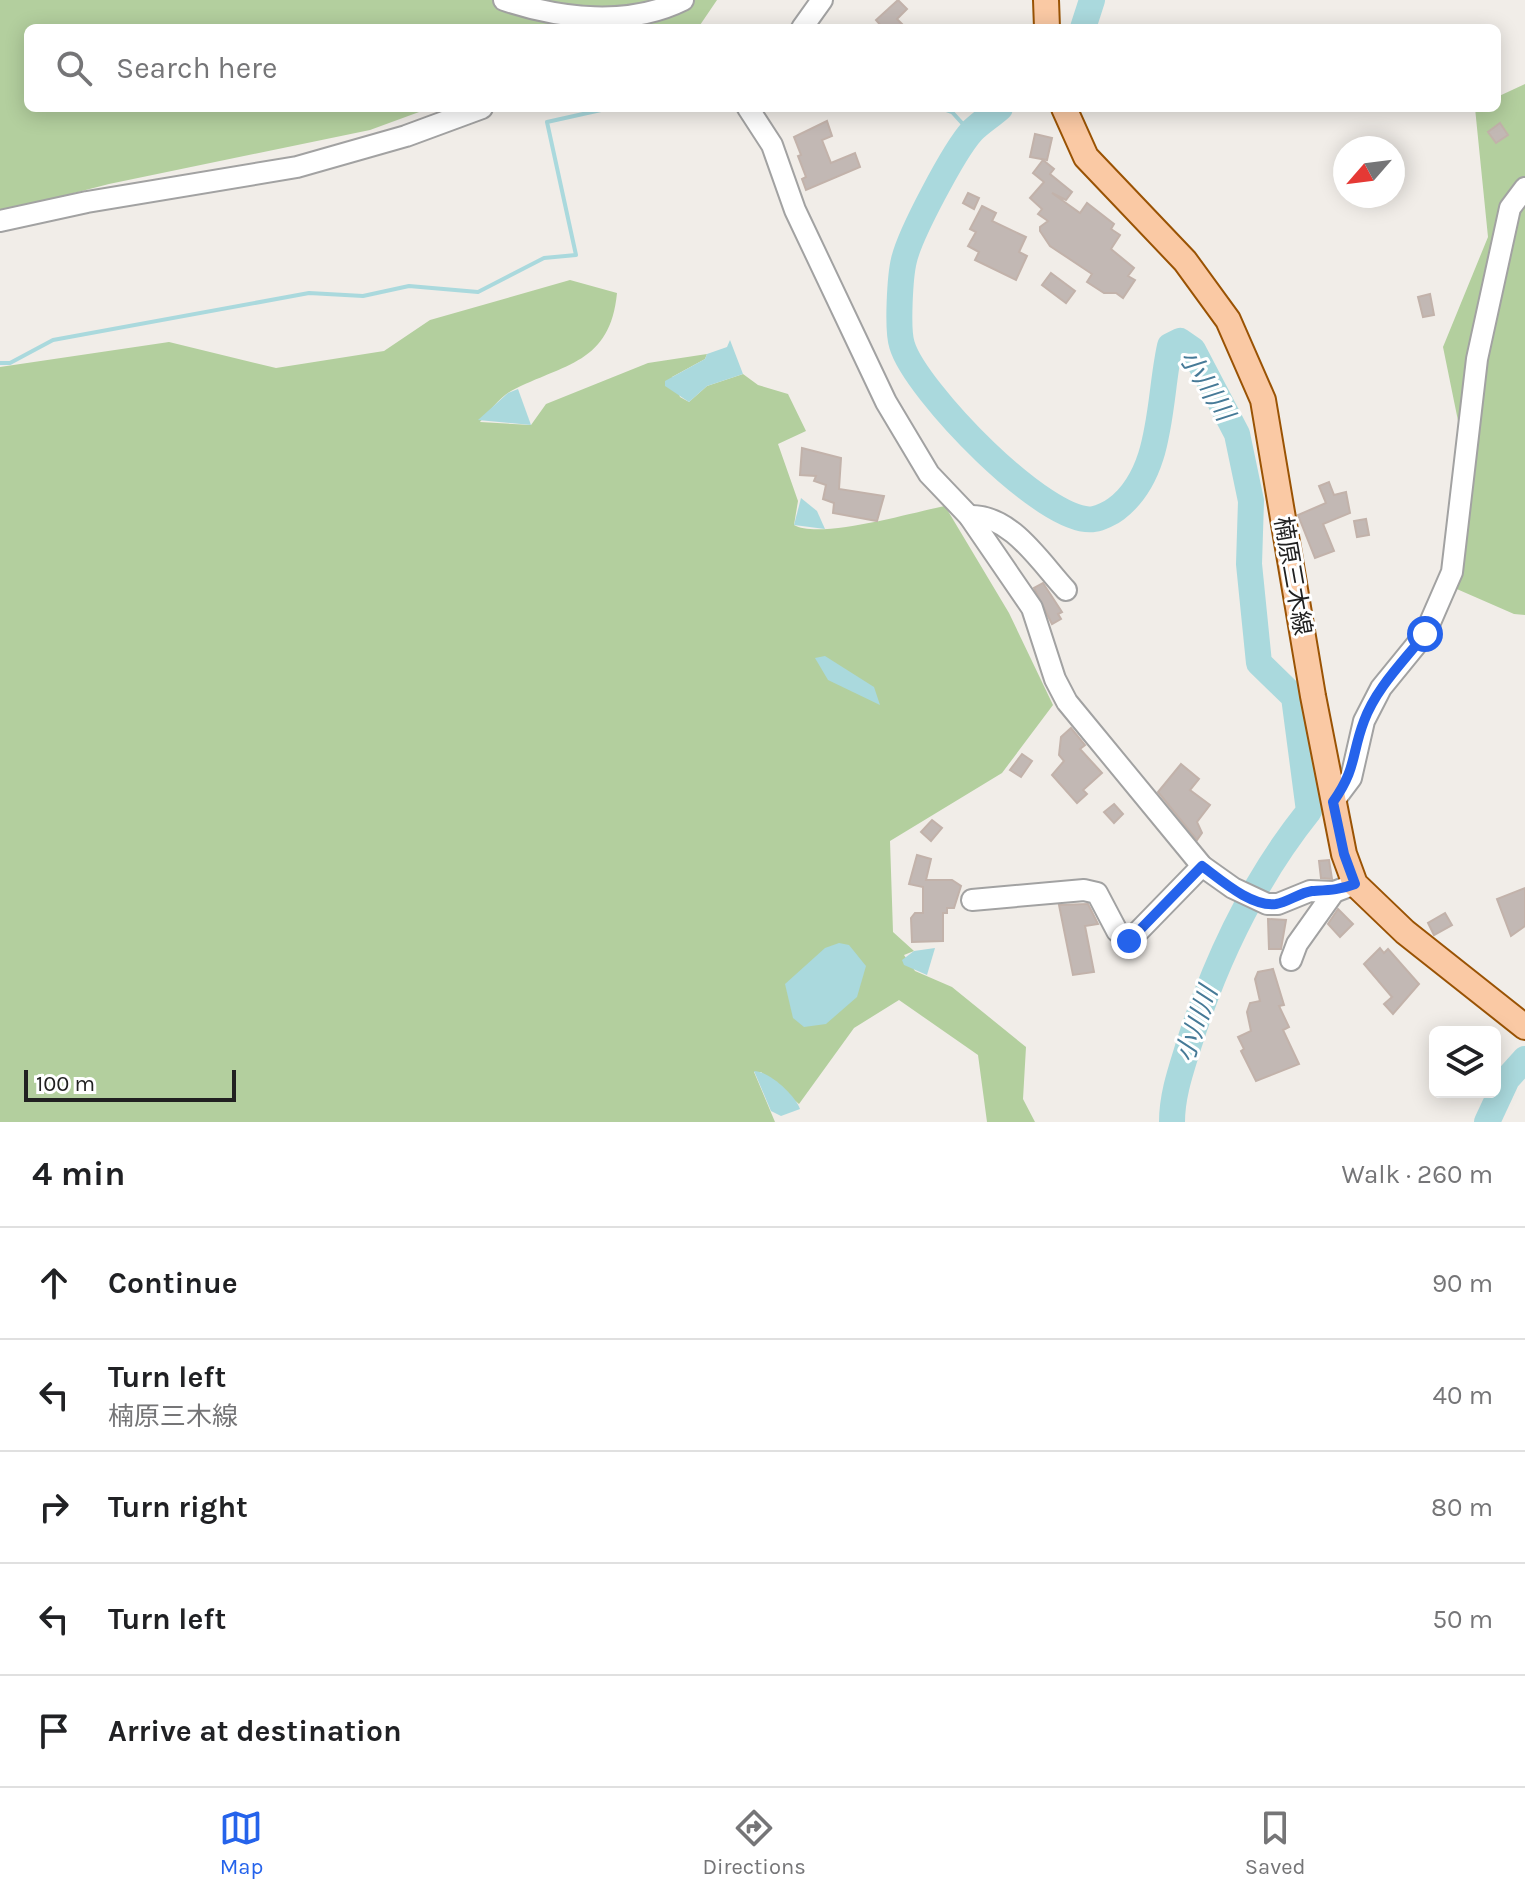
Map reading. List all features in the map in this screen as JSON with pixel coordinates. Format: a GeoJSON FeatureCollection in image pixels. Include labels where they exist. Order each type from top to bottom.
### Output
{"type":"FeatureCollection","features":[{"type":"Feature","properties":{"kind":"main road","name":"楠原三木線"},"geometry":{"type":"LineString","coordinates":[[1066,112],[1086,157],[1185,261],[1228,320],[1263,400],[1344,854],[1345,888],[1385,915],[1525,1027]]}},
{"type":"Feature","properties":{"kind":"street"},"geometry":{"type":"LineString","coordinates":[[504,0],[570,16],[607,17],[637,14],[683,0]]}},
{"type":"Feature","properties":{"kind":"street"},"geometry":{"type":"LineString","coordinates":[[805,24],[822,0]]}},
{"type":"Feature","properties":{"kind":"street"},"geometry":{"type":"LineString","coordinates":[[0,221],[87,202],[297,167],[406,136],[471,112]]}},
{"type":"Feature","properties":{"kind":"street"},"geometry":{"type":"LineString","coordinates":[[751,112],[772,145],[795,210],[886,402],[929,474],[969,516],[1032,608],[1055,679],[1067,702],[1202,866],[1233,888],[1267,904],[1278,904],[1310,891],[1345,888]]}},
{"type":"Feature","properties":{"kind":"street"},"geometry":{"type":"LineString","coordinates":[[1333,802],[1351,778],[1364,721],[1381,688],[1425,634],[1452,572],[1477,359],[1510,208],[1525,188]]}},
{"type":"Feature","properties":{"kind":"street"},"geometry":{"type":"LineString","coordinates":[[969,516],[983,516],[1006,526],[1066,590]]}},
{"type":"Feature","properties":{"kind":"street"},"geometry":{"type":"LineString","coordinates":[[972,900],[1084,890],[1097,893],[1117,931],[1129,941],[1202,866]]}},
{"type":"Feature","properties":{"kind":"street"},"geometry":{"type":"LineString","coordinates":[[1291,960],[1297,944],[1345,888]]}},
{"type":"Feature","properties":{"kind":"green space"},"geometry":{"type":"Polygon","coordinates":[[[0,0],[717,0],[701,24],[24,24],[24,112],[419,112],[370,130],[109,184],[0,212],[0,0]]]}},
{"type":"Feature","properties":{"kind":"green space"},"geometry":{"type":"Polygon","coordinates":[[[1525,84],[1525,615],[1514,614],[1443,583],[1466,460],[1443,347],[1488,237],[1475,112],[1501,112],[1501,95],[1525,84]]]}},
{"type":"Feature","properties":{"kind":"green space"},"geometry":{"type":"Polygon","coordinates":[[[570,280],[617,293],[613,316],[605,334],[595,348],[582,358],[511,391],[480,422],[531,425],[546,404],[648,363],[707,354],[705,359],[672,377],[680,397],[689,402],[707,386],[743,374],[758,385],[788,394],[806,431],[778,444],[798,501],[794,525],[806,529],[845,527],[945,506],[1009,613],[1053,705],[1002,773],[890,841],[893,932],[914,951],[904,955],[915,971],[952,987],[1026,1047],[1023,1099],[1035,1122],[987,1122],[978,1055],[899,1000],[854,1028],[799,1104],[761,1072],[754,1072],[775,1122],[0,1122],[0,367],[169,342],[276,368],[384,351],[430,320],[570,280]]]}},
{"type":"Feature","properties":{"kind":"water"},"geometry":{"type":"Polygon","coordinates":[[[730,340],[743,374],[707,386],[689,402],[665,386],[665,381],[705,359],[707,354],[727,347],[730,340]]]}},
{"type":"Feature","properties":{"kind":"water"},"geometry":{"type":"Polygon","coordinates":[[[518,389],[531,425],[478,420],[508,393],[518,389]]]}},
{"type":"Feature","properties":{"kind":"water"},"geometry":{"type":"Polygon","coordinates":[[[801,498],[817,511],[825,529],[794,525],[801,498]]]}},
{"type":"Feature","properties":{"kind":"water"},"geometry":{"type":"Polygon","coordinates":[[[825,656],[874,687],[880,705],[828,680],[815,658],[825,656]]]}},
{"type":"Feature","properties":{"kind":"water"},"geometry":{"type":"Polygon","coordinates":[[[839,943],[849,945],[866,966],[857,997],[826,1024],[804,1027],[793,1018],[785,984],[825,948],[839,943]]]}},
{"type":"Feature","properties":{"kind":"water"},"geometry":{"type":"Polygon","coordinates":[[[935,948],[927,975],[904,965],[902,960],[914,951],[935,948]]]}},
{"type":"Feature","properties":{"kind":"water"},"geometry":{"type":"Polygon","coordinates":[[[754,1071],[767,1075],[781,1085],[800,1109],[781,1116],[771,1111],[754,1071]]]}},
{"type":"Feature","properties":{"kind":"building"},"geometry":{"type":"Polygon","coordinates":[[[898,0],[907,9],[897,19],[902,24],[880,24],[876,20],[898,0]]]}},
{"type":"Feature","properties":{"kind":"building"},"geometry":{"type":"Polygon","coordinates":[[[827,121],[832,136],[822,140],[831,163],[855,153],[860,167],[806,190],[802,179],[806,177],[794,137],[827,121]]]}},
{"type":"Feature","properties":{"kind":"building"},"geometry":{"type":"Polygon","coordinates":[[[1500,123],[1508,135],[1496,143],[1488,132],[1500,123]]]}},
{"type":"Feature","properties":{"kind":"building"},"geometry":{"type":"Polygon","coordinates":[[[1035,134],[1052,138],[1047,160],[1030,157],[1035,134]]]}},
{"type":"Feature","properties":{"kind":"building"},"geometry":{"type":"Polygon","coordinates":[[[1043,160],[1054,169],[1050,174],[1072,192],[1066,200],[1052,193],[1080,213],[1087,203],[1114,224],[1111,229],[1120,235],[1111,249],[1134,268],[1128,276],[1135,280],[1123,298],[1116,293],[1104,293],[1087,282],[1092,274],[1050,246],[1040,231],[1040,227],[1048,221],[1038,214],[1042,209],[1030,198],[1044,182],[1033,173],[1043,160]]]}},
{"type":"Feature","properties":{"kind":"building"},"geometry":{"type":"Polygon","coordinates":[[[968,193],[979,198],[974,209],[963,203],[968,193]]]}},
{"type":"Feature","properties":{"kind":"building"},"geometry":{"type":"Polygon","coordinates":[[[982,206],[996,213],[992,221],[1026,237],[1019,252],[1027,256],[1016,280],[975,260],[979,252],[968,246],[976,232],[970,229],[982,206]]]}},
{"type":"Feature","properties":{"kind":"building"},"geometry":{"type":"Polygon","coordinates":[[[1051,273],[1075,291],[1066,303],[1042,285],[1051,273]]]}},
{"type":"Feature","properties":{"kind":"building"},"geometry":{"type":"Polygon","coordinates":[[[1430,294],[1434,315],[1423,317],[1418,297],[1430,294]]]}},
{"type":"Feature","properties":{"kind":"building"},"geometry":{"type":"Polygon","coordinates":[[[802,448],[841,458],[839,489],[884,496],[877,521],[833,513],[834,503],[823,499],[826,485],[814,481],[816,476],[800,475],[802,448]]]}},
{"type":"Feature","properties":{"kind":"building"},"geometry":{"type":"Polygon","coordinates":[[[1329,482],[1334,495],[1346,492],[1350,513],[1323,524],[1334,551],[1315,558],[1298,515],[1326,503],[1319,486],[1329,482]]]}},
{"type":"Feature","properties":{"kind":"building"},"geometry":{"type":"Polygon","coordinates":[[[1366,519],[1369,535],[1357,537],[1354,521],[1366,519]]]}},
{"type":"Feature","properties":{"kind":"building"},"geometry":{"type":"Polygon","coordinates":[[[1043,583],[1062,612],[1058,614],[1061,619],[1052,624],[1034,588],[1043,583]]]}},
{"type":"Feature","properties":{"kind":"building"},"geometry":{"type":"Polygon","coordinates":[[[1071,728],[1085,745],[1080,749],[1102,773],[1083,790],[1087,794],[1077,803],[1052,775],[1064,761],[1059,755],[1061,737],[1071,728]]]}},
{"type":"Feature","properties":{"kind":"building"},"geometry":{"type":"Polygon","coordinates":[[[1022,754],[1032,761],[1021,777],[1010,770],[1022,754]]]}},
{"type":"Feature","properties":{"kind":"building"},"geometry":{"type":"Polygon","coordinates":[[[1181,764],[1199,779],[1190,790],[1210,805],[1197,822],[1202,833],[1197,840],[1158,792],[1181,764]]]}},
{"type":"Feature","properties":{"kind":"building"},"geometry":{"type":"Polygon","coordinates":[[[1114,804],[1123,814],[1114,823],[1104,812],[1114,804]]]}},
{"type":"Feature","properties":{"kind":"building"},"geometry":{"type":"Polygon","coordinates":[[[932,820],[942,828],[931,841],[921,832],[932,820]]]}},
{"type":"Feature","properties":{"kind":"building"},"geometry":{"type":"Polygon","coordinates":[[[917,855],[931,859],[926,880],[952,880],[961,886],[954,908],[947,908],[947,913],[943,913],[943,941],[912,942],[911,918],[915,913],[923,913],[923,887],[909,884],[917,855]]]}},
{"type":"Feature","properties":{"kind":"building"},"geometry":{"type":"Polygon","coordinates":[[[1329,860],[1332,879],[1321,878],[1319,861],[1329,860]]]}},
{"type":"Feature","properties":{"kind":"building"},"geometry":{"type":"Polygon","coordinates":[[[1525,888],[1525,926],[1511,936],[1497,899],[1525,888]]]}},
{"type":"Feature","properties":{"kind":"building"},"geometry":{"type":"Polygon","coordinates":[[[1088,904],[1098,924],[1085,926],[1094,972],[1073,975],[1059,905],[1088,904]]]}},
{"type":"Feature","properties":{"kind":"building"},"geometry":{"type":"Polygon","coordinates":[[[1338,909],[1353,924],[1340,937],[1328,924],[1338,909]]]}},
{"type":"Feature","properties":{"kind":"building"},"geometry":{"type":"Polygon","coordinates":[[[1445,913],[1452,925],[1434,935],[1428,923],[1445,913]]]}},
{"type":"Feature","properties":{"kind":"building"},"geometry":{"type":"Polygon","coordinates":[[[1268,919],[1286,920],[1281,949],[1269,949],[1268,919]]]}},
{"type":"Feature","properties":{"kind":"building"},"geometry":{"type":"Polygon","coordinates":[[[1380,948],[1384,953],[1388,949],[1419,984],[1393,1014],[1384,1004],[1392,997],[1364,964],[1380,948]]]}},
{"type":"Feature","properties":{"kind":"building"},"geometry":{"type":"Polygon","coordinates":[[[1273,969],[1284,1005],[1279,1006],[1289,1027],[1283,1030],[1299,1064],[1256,1081],[1241,1051],[1244,1049],[1238,1037],[1251,1031],[1247,1012],[1250,1003],[1260,1001],[1255,979],[1258,972],[1273,969]]]}},
{"type":"Feature","properties":{"kind":"waterway","name":"小川川"},"geometry":{"type":"LineString","coordinates":[[1084,24],[1092,0]]}},
{"type":"Feature","properties":{"kind":"waterway"},"geometry":{"type":"LineString","coordinates":[[0,363],[10,363],[53,340],[309,293],[363,296],[409,286],[478,292],[544,258],[576,255],[547,122],[592,112]]}},
{"type":"Feature","properties":{"kind":"waterway"},"geometry":{"type":"LineString","coordinates":[[952,112],[971,133]]}},
{"type":"Feature","properties":{"kind":"waterway","name":"小川川"},"geometry":{"type":"LineString","coordinates":[[995,112],[964,141],[934,193],[904,260],[900,328],[902,345],[912,366],[956,422],[1016,479],[1046,502],[1073,516],[1094,519],[1116,509],[1132,494],[1143,476],[1156,434],[1170,346],[1180,341],[1193,350],[1237,434],[1251,501],[1249,564],[1259,663],[1294,697],[1309,811],[1270,865],[1224,951],[1183,1063],[1175,1092],[1172,1122]]}},
{"type":"Feature","properties":{"kind":"waterway","name":"小川川"},"geometry":{"type":"LineString","coordinates":[[1487,1122],[1507,1079],[1525,1059]]}},
{"type":"Feature","properties":{"kind":"route"},"geometry":{"type":"LineString","coordinates":[[1129,941],[1202,866],[1233,888],[1267,904],[1278,904],[1310,891],[1334,892],[1355,884],[1344,854],[1333,802],[1351,778],[1364,721],[1381,688],[1425,634]]}}]}
